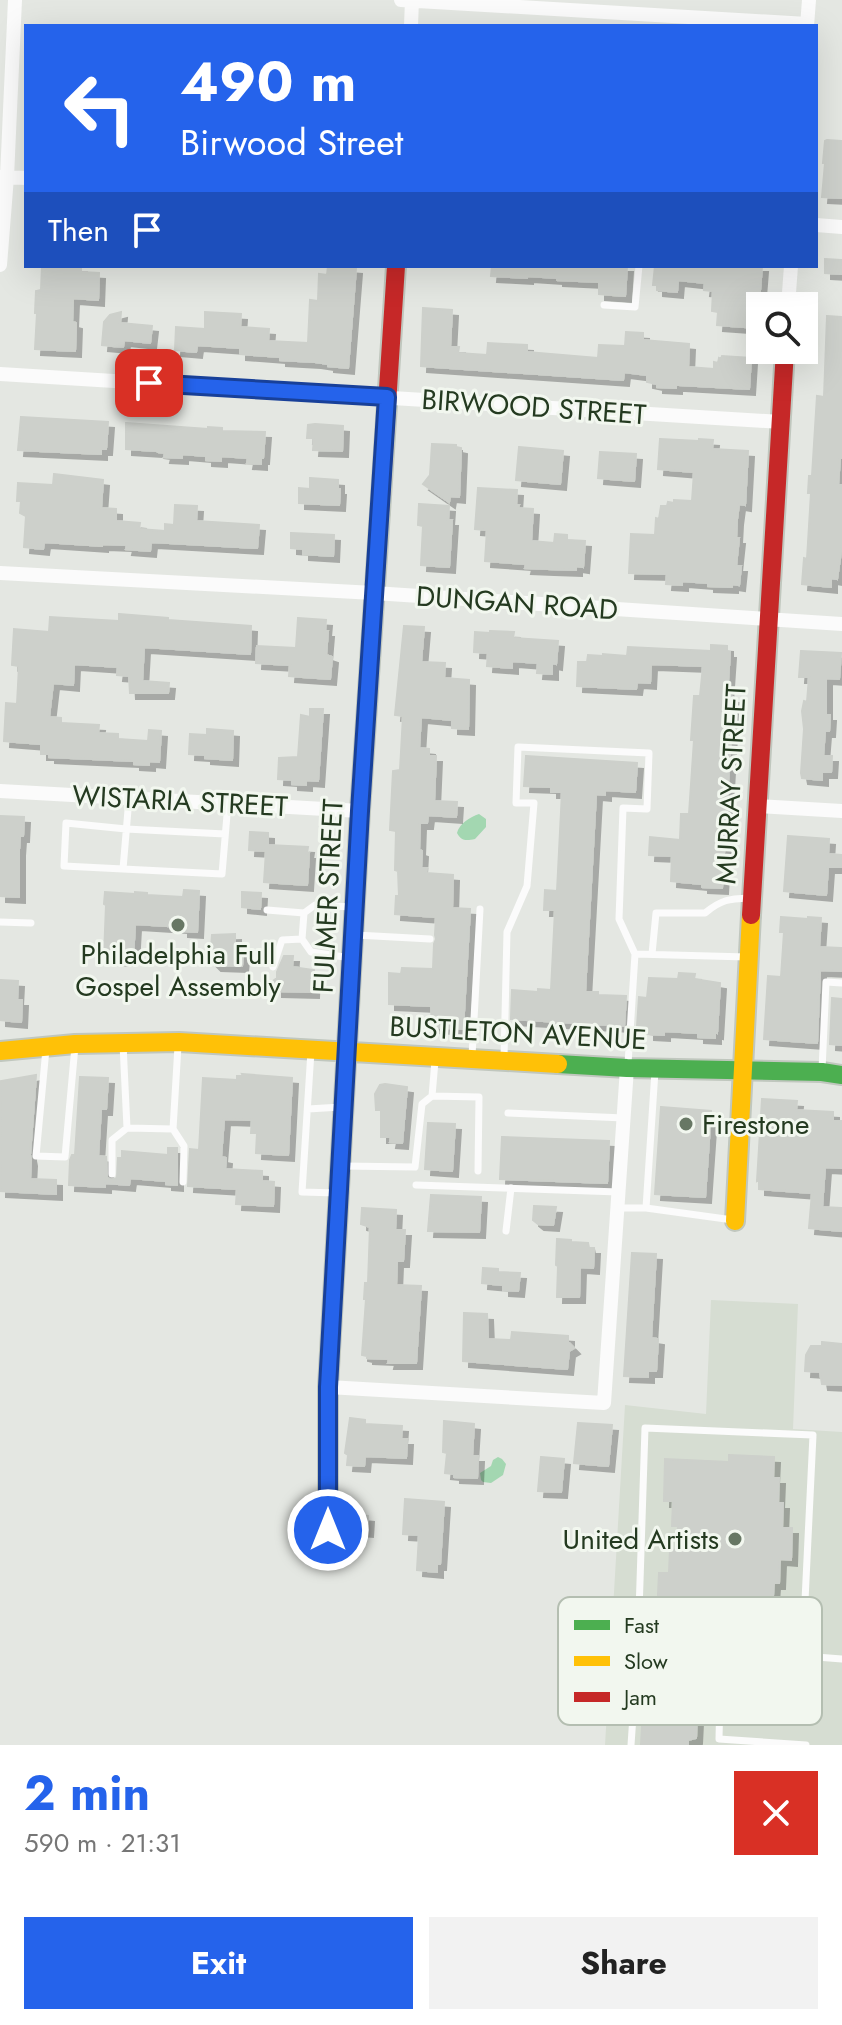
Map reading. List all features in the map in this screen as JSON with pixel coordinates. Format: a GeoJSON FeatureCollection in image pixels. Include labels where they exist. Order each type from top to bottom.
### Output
{"type":"FeatureCollection","features":[{"type":"Feature","properties":{"kind":"street"},"geometry":{"type":"LineString","coordinates":[[0,265],[15,0]]}},
{"type":"Feature","properties":{"kind":"street"},"geometry":{"type":"LineString","coordinates":[[401,0],[791,24]]}},
{"type":"Feature","properties":{"kind":"street"},"geometry":{"type":"LineString","coordinates":[[411,24],[412,0]]}},
{"type":"Feature","properties":{"kind":"street"},"geometry":{"type":"LineString","coordinates":[[807,24],[809,0]]}},
{"type":"Feature","properties":{"kind":"street"},"geometry":{"type":"LineString","coordinates":[[4,177],[24,178]]}},
{"type":"Feature","properties":{"kind":"street"},"geometry":{"type":"LineString","coordinates":[[818,225],[842,227]]}},
{"type":"Feature","properties":{"kind":"street","name":"FULMER STREET"},"geometry":{"type":"LineString","coordinates":[[328,1530],[328,1387],[360,811],[396,268]]}},
{"type":"Feature","properties":{"kind":"street"},"geometry":{"type":"LineString","coordinates":[[789,292],[791,268]]}},
{"type":"Feature","properties":{"kind":"street","name":"MURRAY STREET"},"geometry":{"type":"LineString","coordinates":[[735,1221],[784,364]]}},
{"type":"Feature","properties":{"kind":"street","name":"BIRWOOD STREET"},"geometry":{"type":"LineString","coordinates":[[0,374],[781,422]]}},
{"type":"Feature","properties":{"kind":"street","name":"DUNGAN ROAD"},"geometry":{"type":"LineString","coordinates":[[0,573],[374,593],[842,624]]}},
{"type":"Feature","properties":{"kind":"street","name":"WISTARIA STREET"},"geometry":{"type":"LineString","coordinates":[[0,791],[360,811]]}},
{"type":"Feature","properties":{"kind":"street"},"geometry":{"type":"LineString","coordinates":[[757,806],[842,811]]}},
{"type":"Feature","properties":{"kind":"street","name":"BUSTLETON AVENUE"},"geometry":{"type":"LineString","coordinates":[[0,1051],[75,1044],[179,1042],[627,1068],[842,1075]]}},
{"type":"Feature","properties":{"kind":"street"},"geometry":{"type":"LineString","coordinates":[[328,1387],[604,1403],[627,1068]]}},
{"type":"Feature","properties":{"kind":"lane"},"geometry":{"type":"LineString","coordinates":[[604,305],[635,307],[639,268]]}},
{"type":"Feature","properties":{"kind":"lane"},"geometry":{"type":"LineString","coordinates":[[504,1060],[507,932],[527,886],[534,803],[516,803],[518,747],[649,753],[647,809],[623,808],[619,919],[635,954],[627,1068]]}},
{"type":"Feature","properties":{"kind":"lane"},"geometry":{"type":"LineString","coordinates":[[123,869],[129,798]]}},
{"type":"Feature","properties":{"kind":"lane"},"geometry":{"type":"LineString","coordinates":[[225,834],[66,823],[64,866],[222,874],[228,803]]}},
{"type":"Feature","properties":{"kind":"lane"},"geometry":{"type":"LineString","coordinates":[[652,954],[656,913],[705,913],[726,899],[752,898]]}},
{"type":"Feature","properties":{"kind":"lane"},"geometry":{"type":"LineString","coordinates":[[267,910],[304,913],[315,905],[355,907]]}},
{"type":"Feature","properties":{"kind":"lane"},"geometry":{"type":"LineString","coordinates":[[472,1059],[480,909]]}},
{"type":"Feature","properties":{"kind":"lane"},"geometry":{"type":"LineString","coordinates":[[304,913],[302,939],[311,952],[353,958]]}},
{"type":"Feature","properties":{"kind":"lane"},"geometry":{"type":"LineString","coordinates":[[0,922],[31,923]]}},
{"type":"Feature","properties":{"kind":"lane"},"geometry":{"type":"LineString","coordinates":[[354,935],[430,939]]}},
{"type":"Feature","properties":{"kind":"lane"},"geometry":{"type":"LineString","coordinates":[[273,967],[282,940],[302,939]]}},
{"type":"Feature","properties":{"kind":"lane"},"geometry":{"type":"LineString","coordinates":[[635,954],[749,957]]}},
{"type":"Feature","properties":{"kind":"lane"},"geometry":{"type":"LineString","coordinates":[[822,1072],[826,982],[842,983]]}},
{"type":"Feature","properties":{"kind":"lane"},"geometry":{"type":"LineString","coordinates":[[123,1042],[127,1128]]}},
{"type":"Feature","properties":{"kind":"lane"},"geometry":{"type":"LineString","coordinates":[[179,1042],[173,1129],[184,1146],[183,1182]]}},
{"type":"Feature","properties":{"kind":"lane"},"geometry":{"type":"LineString","coordinates":[[47,1047],[36,1156],[65,1157],[75,1044]]}},
{"type":"Feature","properties":{"kind":"lane"},"geometry":{"type":"LineString","coordinates":[[311,1049],[302,1192],[339,1193]]}},
{"type":"Feature","properties":{"kind":"lane"},"geometry":{"type":"LineString","coordinates":[[432,1096],[436,1056]]}},
{"type":"Feature","properties":{"kind":"lane"},"geometry":{"type":"LineString","coordinates":[[646,1208],[655,1068]]}},
{"type":"Feature","properties":{"kind":"lane"},"geometry":{"type":"LineString","coordinates":[[341,1166],[415,1167],[422,1104],[432,1096],[479,1097],[478,1171]]}},
{"type":"Feature","properties":{"kind":"lane"},"geometry":{"type":"LineString","coordinates":[[308,1109],[344,1107]]}},
{"type":"Feature","properties":{"kind":"lane"},"geometry":{"type":"LineString","coordinates":[[508,1113],[624,1118]]}},
{"type":"Feature","properties":{"kind":"lane"},"geometry":{"type":"LineString","coordinates":[[112,1174],[112,1140],[127,1128],[173,1129]]}},
{"type":"Feature","properties":{"kind":"lane"},"geometry":{"type":"LineString","coordinates":[[416,1185],[619,1192]]}},
{"type":"Feature","properties":{"kind":"lane"},"geometry":{"type":"LineString","coordinates":[[506,1231],[511,1188]]}},
{"type":"Feature","properties":{"kind":"lane"},"geometry":{"type":"LineString","coordinates":[[618,1208],[646,1208],[735,1221]]}},
{"type":"Feature","properties":{"kind":"lane"},"geometry":{"type":"LineString","coordinates":[[639,1597],[645,1428],[813,1435],[805,1597]]}},
{"type":"Feature","properties":{"kind":"lane"},"geometry":{"type":"LineString","coordinates":[[822,1658],[842,1659]]}},
{"type":"Feature","properties":{"kind":"lane"},"geometry":{"type":"LineString","coordinates":[[631,1745],[632,1725]]}},
{"type":"Feature","properties":{"kind":"lane"},"geometry":{"type":"LineString","coordinates":[[719,1725],[719,1739],[806,1745]]}},
{"type":"Feature","properties":{"kind":"shaded area"},"geometry":{"type":"Polygon","coordinates":[[[479,814],[486,819],[486,827],[475,839],[460,838],[457,833],[460,827],[479,814]]]}},
{"type":"Feature","properties":{"kind":"shaded area"},"geometry":{"type":"Polygon","coordinates":[[[711,1300],[798,1304],[793,1429],[842,1432],[842,1745],[605,1745],[606,1725],[822,1725],[822,1597],[614,1597],[625,1405],[706,1414],[711,1300]]]}},
{"type":"Feature","properties":{"kind":"shaded area"},"geometry":{"type":"Polygon","coordinates":[[[498,1457],[506,1464],[503,1475],[491,1483],[483,1482],[480,1473],[498,1457]]]}},
{"type":"Feature","properties":{"kind":"building"},"geometry":{"type":"Polygon","coordinates":[[[827,140],[842,141],[842,198],[822,197],[827,140]]]}},
{"type":"Feature","properties":{"kind":"building"},"geometry":{"type":"Polygon","coordinates":[[[825,259],[842,260],[842,274],[825,273],[825,259]]]}},
{"type":"Feature","properties":{"kind":"building"},"geometry":{"type":"Polygon","coordinates":[[[42,268],[81,268],[81,272],[99,273],[98,300],[73,298],[75,351],[35,349],[36,291],[41,290],[42,268]]]}},
{"type":"Feature","properties":{"kind":"building"},"geometry":{"type":"Polygon","coordinates":[[[328,268],[356,268],[348,368],[240,354],[240,348],[197,345],[196,352],[175,350],[176,327],[205,329],[205,312],[241,314],[240,327],[269,329],[268,341],[308,343],[310,300],[318,301],[319,274],[327,275],[328,268]]]}},
{"type":"Feature","properties":{"kind":"building"},"geometry":{"type":"Polygon","coordinates":[[[492,268],[627,268],[625,296],[599,294],[599,282],[491,276],[492,268]]]}},
{"type":"Feature","properties":{"kind":"building"},"geometry":{"type":"Polygon","coordinates":[[[655,268],[762,268],[760,292],[746,292],[746,327],[717,325],[718,312],[712,311],[713,291],[704,290],[705,283],[678,280],[677,292],[657,290],[657,285],[653,285],[655,268]]]}},
{"type":"Feature","properties":{"kind":"building"},"geometry":{"type":"Polygon","coordinates":[[[423,308],[452,310],[450,347],[459,347],[458,353],[487,355],[488,343],[527,345],[527,352],[598,358],[599,345],[625,346],[626,332],[643,333],[643,340],[689,344],[688,367],[714,369],[714,362],[718,363],[722,356],[746,358],[746,364],[751,364],[749,389],[679,385],[676,388],[657,387],[657,384],[647,382],[647,375],[624,372],[623,380],[421,366],[423,308]]]}},
{"type":"Feature","properties":{"kind":"building"},"geometry":{"type":"Polygon","coordinates":[[[121,312],[120,323],[152,326],[150,343],[124,340],[123,347],[102,345],[104,322],[110,315],[121,312]]]}},
{"type":"Feature","properties":{"kind":"building"},"geometry":{"type":"Polygon","coordinates":[[[827,316],[842,317],[842,458],[838,485],[842,485],[842,545],[837,579],[831,578],[831,587],[802,584],[804,558],[807,559],[811,493],[808,493],[809,476],[812,476],[817,396],[824,397],[827,316]]]}},
{"type":"Feature","properties":{"kind":"building"},"geometry":{"type":"Polygon","coordinates":[[[21,417],[108,422],[106,449],[101,449],[101,454],[18,450],[21,417]]]}},
{"type":"Feature","properties":{"kind":"building"},"geometry":{"type":"Polygon","coordinates":[[[126,423],[265,432],[263,458],[261,464],[247,463],[248,458],[221,456],[221,461],[182,454],[182,458],[164,457],[165,453],[157,451],[126,449],[126,423]]]}},
{"type":"Feature","properties":{"kind":"building"},"geometry":{"type":"Polygon","coordinates":[[[308,425],[343,426],[342,451],[313,450],[314,438],[307,438],[308,425]]]}},
{"type":"Feature","properties":{"kind":"building"},"geometry":{"type":"Polygon","coordinates":[[[660,439],[713,440],[712,449],[748,451],[745,505],[739,504],[737,519],[736,538],[739,538],[736,566],[741,566],[739,585],[708,586],[708,583],[682,581],[682,585],[666,584],[667,574],[629,573],[631,534],[655,535],[656,518],[659,519],[661,506],[674,503],[674,500],[692,501],[694,472],[658,469],[660,439]]]}},
{"type":"Feature","properties":{"kind":"building"},"geometry":{"type":"Polygon","coordinates":[[[432,444],[461,448],[459,497],[450,496],[449,502],[423,484],[430,475],[432,444]]]}},
{"type":"Feature","properties":{"kind":"building"},"geometry":{"type":"Polygon","coordinates":[[[519,447],[563,451],[560,484],[516,480],[519,447]]]}},
{"type":"Feature","properties":{"kind":"building"},"geometry":{"type":"Polygon","coordinates":[[[600,452],[636,454],[634,481],[598,478],[600,452]]]}},
{"type":"Feature","properties":{"kind":"building"},"geometry":{"type":"Polygon","coordinates":[[[54,474],[103,480],[101,508],[116,509],[116,521],[140,523],[139,529],[165,531],[165,524],[174,525],[175,505],[197,506],[196,521],[259,525],[257,548],[151,542],[150,551],[126,549],[127,545],[44,542],[43,549],[24,547],[26,516],[20,513],[21,501],[17,501],[18,483],[53,485],[54,474]]]}},
{"type":"Feature","properties":{"kind":"building"},"geometry":{"type":"Polygon","coordinates":[[[310,478],[338,480],[339,505],[299,503],[299,488],[310,489],[310,478]]]}},
{"type":"Feature","properties":{"kind":"building"},"geometry":{"type":"Polygon","coordinates":[[[478,488],[517,490],[518,508],[533,509],[531,541],[554,543],[555,534],[567,535],[567,540],[585,541],[583,567],[576,566],[576,570],[525,568],[526,564],[485,561],[487,530],[475,529],[478,488]]]}},
{"type":"Feature","properties":{"kind":"building"},"geometry":{"type":"Polygon","coordinates":[[[419,504],[449,506],[448,520],[452,520],[449,567],[421,565],[423,526],[418,525],[419,504]]]}},
{"type":"Feature","properties":{"kind":"building"},"geometry":{"type":"Polygon","coordinates":[[[291,533],[334,535],[333,556],[303,554],[303,549],[291,548],[291,533]]]}},
{"type":"Feature","properties":{"kind":"building"},"geometry":{"type":"Polygon","coordinates":[[[119,614],[251,626],[250,654],[144,647],[142,681],[169,683],[168,693],[130,693],[129,676],[117,675],[118,667],[74,664],[73,685],[53,683],[49,717],[61,718],[61,723],[99,725],[98,733],[118,734],[118,739],[148,741],[149,730],[161,731],[159,762],[149,761],[149,765],[134,764],[134,761],[49,757],[49,754],[41,754],[41,744],[4,741],[6,703],[17,704],[19,666],[12,665],[14,629],[49,632],[50,617],[119,621],[119,614]]]}},
{"type":"Feature","properties":{"kind":"building"},"geometry":{"type":"Polygon","coordinates":[[[298,618],[326,620],[326,655],[332,657],[330,679],[289,676],[290,665],[256,663],[257,646],[296,648],[298,618]]]}},
{"type":"Feature","properties":{"kind":"building"},"geometry":{"type":"Polygon","coordinates":[[[404,626],[424,627],[421,662],[445,663],[444,678],[469,680],[468,729],[452,728],[452,720],[421,717],[419,748],[429,749],[429,756],[436,756],[434,801],[457,802],[456,817],[428,815],[427,823],[420,823],[419,850],[422,851],[421,868],[427,868],[426,873],[453,875],[452,908],[470,909],[463,1029],[432,1027],[431,1006],[389,1004],[389,973],[401,974],[402,968],[433,969],[436,939],[436,917],[395,914],[396,896],[399,896],[398,871],[395,870],[396,831],[390,830],[393,771],[400,770],[403,716],[395,715],[404,626]]]}},
{"type":"Feature","properties":{"kind":"building"},"geometry":{"type":"Polygon","coordinates":[[[475,632],[514,632],[513,638],[558,641],[552,674],[537,673],[538,663],[512,661],[512,668],[487,666],[488,653],[474,652],[475,632]]]}},
{"type":"Feature","properties":{"kind":"building"},"geometry":{"type":"Polygon","coordinates":[[[711,645],[727,646],[727,652],[730,652],[727,696],[733,697],[722,888],[671,881],[672,856],[649,855],[650,837],[680,840],[681,814],[689,814],[694,696],[700,696],[703,666],[651,664],[650,683],[637,682],[636,689],[577,686],[578,662],[587,662],[588,655],[627,656],[628,647],[711,651],[711,645]]]}},
{"type":"Feature","properties":{"kind":"building"},"geometry":{"type":"Polygon","coordinates":[[[801,651],[841,653],[839,679],[826,678],[826,715],[830,715],[823,756],[832,756],[831,772],[822,772],[822,780],[802,778],[801,773],[802,711],[804,701],[807,702],[809,677],[799,677],[801,651]]]}},
{"type":"Feature","properties":{"kind":"building"},"geometry":{"type":"Polygon","coordinates":[[[310,709],[323,709],[318,781],[306,780],[306,785],[292,784],[292,780],[278,779],[279,758],[298,757],[301,715],[310,717],[310,709]]]}},
{"type":"Feature","properties":{"kind":"building"},"geometry":{"type":"Polygon","coordinates":[[[207,729],[233,731],[232,760],[189,754],[190,734],[207,735],[207,729]]]}},
{"type":"Feature","properties":{"kind":"building"},"geometry":{"type":"Polygon","coordinates":[[[526,756],[637,763],[635,792],[605,790],[605,795],[596,794],[585,992],[626,996],[624,1026],[511,1019],[512,990],[551,990],[555,910],[544,910],[545,890],[557,891],[562,792],[551,792],[551,787],[524,786],[526,756]]]}},
{"type":"Feature","properties":{"kind":"building"},"geometry":{"type":"Polygon","coordinates":[[[0,816],[24,817],[19,850],[19,897],[0,896],[0,816]]]}},
{"type":"Feature","properties":{"kind":"building"},"geometry":{"type":"Polygon","coordinates":[[[250,832],[268,833],[268,845],[308,847],[307,885],[264,882],[266,851],[249,850],[250,832]]]}},
{"type":"Feature","properties":{"kind":"building"},"geometry":{"type":"Polygon","coordinates":[[[788,836],[829,839],[828,854],[842,855],[842,867],[828,867],[826,895],[784,891],[788,836]]]}},
{"type":"Feature","properties":{"kind":"building","name":"Philadelphia Full Gospel Assembly"},"geometry":{"type":"Polygon","coordinates":[[[184,890],[199,891],[197,932],[182,931],[182,927],[135,924],[133,958],[109,959],[109,956],[104,956],[105,892],[183,897],[184,890]]]}},
{"type":"Feature","properties":{"kind":"building"},"geometry":{"type":"Polygon","coordinates":[[[242,892],[261,893],[260,909],[242,907],[242,892]]]}},
{"type":"Feature","properties":{"kind":"building"},"geometry":{"type":"Polygon","coordinates":[[[781,917],[821,918],[819,947],[842,948],[842,971],[820,970],[817,1043],[764,1039],[768,976],[781,977],[784,932],[780,932],[781,917]]]}},
{"type":"Feature","properties":{"kind":"building"},"geometry":{"type":"Polygon","coordinates":[[[235,934],[235,945],[244,945],[242,966],[215,965],[210,960],[212,935],[235,934]]]}},
{"type":"Feature","properties":{"kind":"building"},"geometry":{"type":"Polygon","coordinates":[[[284,956],[293,956],[292,967],[314,970],[313,992],[276,991],[273,981],[277,978],[284,956]]]}},
{"type":"Feature","properties":{"kind":"building"},"geometry":{"type":"Polygon","coordinates":[[[679,973],[695,974],[694,979],[720,983],[715,1038],[698,1037],[698,1033],[664,1031],[664,1035],[648,1034],[648,1029],[637,1027],[639,997],[647,998],[649,978],[678,979],[679,973]]]}},
{"type":"Feature","properties":{"kind":"building"},"geometry":{"type":"Polygon","coordinates":[[[0,980],[18,981],[17,1000],[22,1000],[21,1022],[0,1020],[0,980]]]}},
{"type":"Feature","properties":{"kind":"building"},"geometry":{"type":"Polygon","coordinates":[[[832,998],[842,999],[842,1045],[830,1044],[832,998]]]}},
{"type":"Feature","properties":{"kind":"building"},"geometry":{"type":"Polygon","coordinates":[[[36,1075],[30,1179],[56,1180],[56,1194],[0,1191],[1,1081],[36,1075]]]}},
{"type":"Feature","properties":{"kind":"building"},"geometry":{"type":"Polygon","coordinates":[[[237,1076],[292,1078],[288,1155],[256,1153],[257,1133],[251,1133],[252,1120],[224,1119],[221,1157],[226,1158],[225,1169],[262,1171],[262,1181],[274,1182],[273,1206],[236,1204],[237,1189],[188,1186],[190,1149],[199,1150],[203,1078],[237,1080],[237,1076]]]}},
{"type":"Feature","properties":{"kind":"building"},"geometry":{"type":"Polygon","coordinates":[[[80,1077],[108,1078],[106,1109],[101,1109],[98,1156],[106,1157],[107,1178],[117,1178],[118,1158],[122,1158],[122,1151],[168,1155],[168,1148],[177,1148],[177,1185],[130,1178],[129,1185],[69,1185],[70,1160],[75,1155],[80,1077]]]}},
{"type":"Feature","properties":{"kind":"building"},"geometry":{"type":"Polygon","coordinates":[[[380,1085],[407,1087],[402,1143],[390,1142],[391,1137],[381,1137],[381,1110],[376,1110],[375,1094],[380,1085]]]}},
{"type":"Feature","properties":{"kind":"building"},"geometry":{"type":"Polygon","coordinates":[[[762,1099],[797,1101],[796,1110],[833,1112],[833,1121],[842,1121],[842,1168],[825,1167],[822,1207],[842,1208],[842,1231],[809,1228],[812,1193],[759,1189],[762,1099]]]}},
{"type":"Feature","properties":{"kind":"building"},"geometry":{"type":"Polygon","coordinates":[[[661,1107],[711,1111],[705,1197],[655,1194],[661,1107]]]}},
{"type":"Feature","properties":{"kind":"building"},"geometry":{"type":"Polygon","coordinates":[[[428,1123],[455,1124],[452,1171],[425,1169],[428,1123]]]}},
{"type":"Feature","properties":{"kind":"building"},"geometry":{"type":"Polygon","coordinates":[[[502,1137],[609,1141],[607,1183],[500,1179],[502,1137]]]}},
{"type":"Feature","properties":{"kind":"building"},"geometry":{"type":"Polygon","coordinates":[[[431,1195],[481,1197],[479,1232],[428,1231],[431,1195]]]}},
{"type":"Feature","properties":{"kind":"building"},"geometry":{"type":"Polygon","coordinates":[[[534,1206],[556,1207],[553,1225],[538,1224],[533,1220],[534,1206]]]}},
{"type":"Feature","properties":{"kind":"building"},"geometry":{"type":"Polygon","coordinates":[[[362,1208],[396,1210],[395,1230],[405,1230],[403,1261],[397,1261],[396,1285],[421,1286],[416,1363],[388,1363],[389,1359],[362,1355],[370,1227],[361,1224],[362,1208]]]}},
{"type":"Feature","properties":{"kind":"building"},"geometry":{"type":"Polygon","coordinates":[[[557,1239],[588,1243],[589,1248],[594,1248],[593,1268],[580,1267],[579,1297],[557,1297],[557,1239]]]}},
{"type":"Feature","properties":{"kind":"building"},"geometry":{"type":"Polygon","coordinates":[[[632,1253],[656,1254],[651,1338],[658,1339],[656,1371],[648,1371],[648,1377],[624,1376],[632,1253]]]}},
{"type":"Feature","properties":{"kind":"building"},"geometry":{"type":"Polygon","coordinates":[[[483,1268],[520,1273],[518,1291],[503,1290],[503,1285],[482,1283],[483,1268]]]}},
{"type":"Feature","properties":{"kind":"building"},"geometry":{"type":"Polygon","coordinates":[[[464,1313],[487,1314],[488,1339],[511,1340],[512,1332],[568,1336],[568,1342],[574,1348],[569,1351],[567,1369],[463,1361],[464,1313]]]}},
{"type":"Feature","properties":{"kind":"building"},"geometry":{"type":"Polygon","coordinates":[[[822,1342],[842,1344],[842,1385],[822,1384],[820,1372],[805,1371],[806,1355],[811,1346],[822,1346],[822,1342]]]}},
{"type":"Feature","properties":{"kind":"building"},"geometry":{"type":"Polygon","coordinates":[[[350,1418],[365,1420],[365,1424],[402,1426],[401,1439],[407,1439],[406,1458],[365,1456],[364,1466],[347,1465],[348,1455],[345,1453],[350,1418]]]}},
{"type":"Feature","properties":{"kind":"building"},"geometry":{"type":"Polygon","coordinates":[[[444,1421],[474,1424],[472,1456],[478,1456],[477,1478],[454,1477],[454,1474],[445,1473],[444,1421]]]}},
{"type":"Feature","properties":{"kind":"building"},"geometry":{"type":"Polygon","coordinates":[[[578,1423],[612,1425],[608,1466],[574,1463],[578,1423]]]}},
{"type":"Feature","properties":{"kind":"building","name":"United Artists"},"geometry":{"type":"Polygon","coordinates":[[[729,1455],[774,1457],[773,1478],[779,1478],[778,1503],[783,1503],[782,1528],[792,1528],[791,1560],[780,1559],[779,1583],[774,1583],[773,1597],[658,1597],[659,1573],[669,1573],[670,1549],[677,1550],[678,1526],[672,1526],[673,1501],[664,1501],[665,1459],[729,1462],[729,1455]]]}},
{"type":"Feature","properties":{"kind":"building"},"geometry":{"type":"Polygon","coordinates":[[[541,1457],[564,1459],[561,1492],[538,1491],[541,1457]]]}},
{"type":"Feature","properties":{"kind":"building"},"geometry":{"type":"Polygon","coordinates":[[[405,1499],[444,1502],[437,1572],[417,1570],[419,1535],[403,1534],[405,1499]]]}},
{"type":"Feature","properties":{"kind":"building"},"geometry":{"type":"Polygon","coordinates":[[[347,1514],[368,1516],[367,1531],[345,1529],[347,1514]]]}},
{"type":"Feature","properties":{"kind":"building"},"geometry":{"type":"Polygon","coordinates":[[[642,1725],[697,1725],[696,1738],[688,1740],[688,1745],[641,1745],[642,1725]]]}},
{"type":"Feature","properties":{"kind":"traffic: fast"},"geometry":{"type":"LineString","coordinates":[[558,1064],[842,1075]]}},
{"type":"Feature","properties":{"kind":"traffic: slow"},"geometry":{"type":"LineString","coordinates":[[339,1190],[380,512]]}},
{"type":"Feature","properties":{"kind":"traffic: slow"},"geometry":{"type":"LineString","coordinates":[[735,1221],[751,915]]}},
{"type":"Feature","properties":{"kind":"traffic: slow"},"geometry":{"type":"LineString","coordinates":[[0,1051],[75,1044],[179,1042],[558,1064]]}},
{"type":"Feature","properties":{"kind":"traffic: jam"},"geometry":{"type":"LineString","coordinates":[[380,512],[396,268]]}},
{"type":"Feature","properties":{"kind":"traffic: jam"},"geometry":{"type":"LineString","coordinates":[[751,915],[784,364]]}},
{"type":"Feature","properties":{"kind":"traffic: jam"},"geometry":{"type":"LineString","coordinates":[[328,1530],[328,1387],[339,1190]]}},
{"type":"Feature","properties":{"kind":"place","name":"Philadelphia Full Gospel Assembly"},"geometry":{"type":"Point","coordinates":[178,925]}},
{"type":"Feature","properties":{"kind":"place","name":"Firestone"},"geometry":{"type":"Point","coordinates":[686,1124]}},
{"type":"Feature","properties":{"kind":"place","name":"United Artists"},"geometry":{"type":"Point","coordinates":[735,1539]}},
{"type":"Feature","properties":{"kind":"route"},"geometry":{"type":"LineString","coordinates":[[149,383],[387,397],[328,1387],[328,1530]]}}]}
